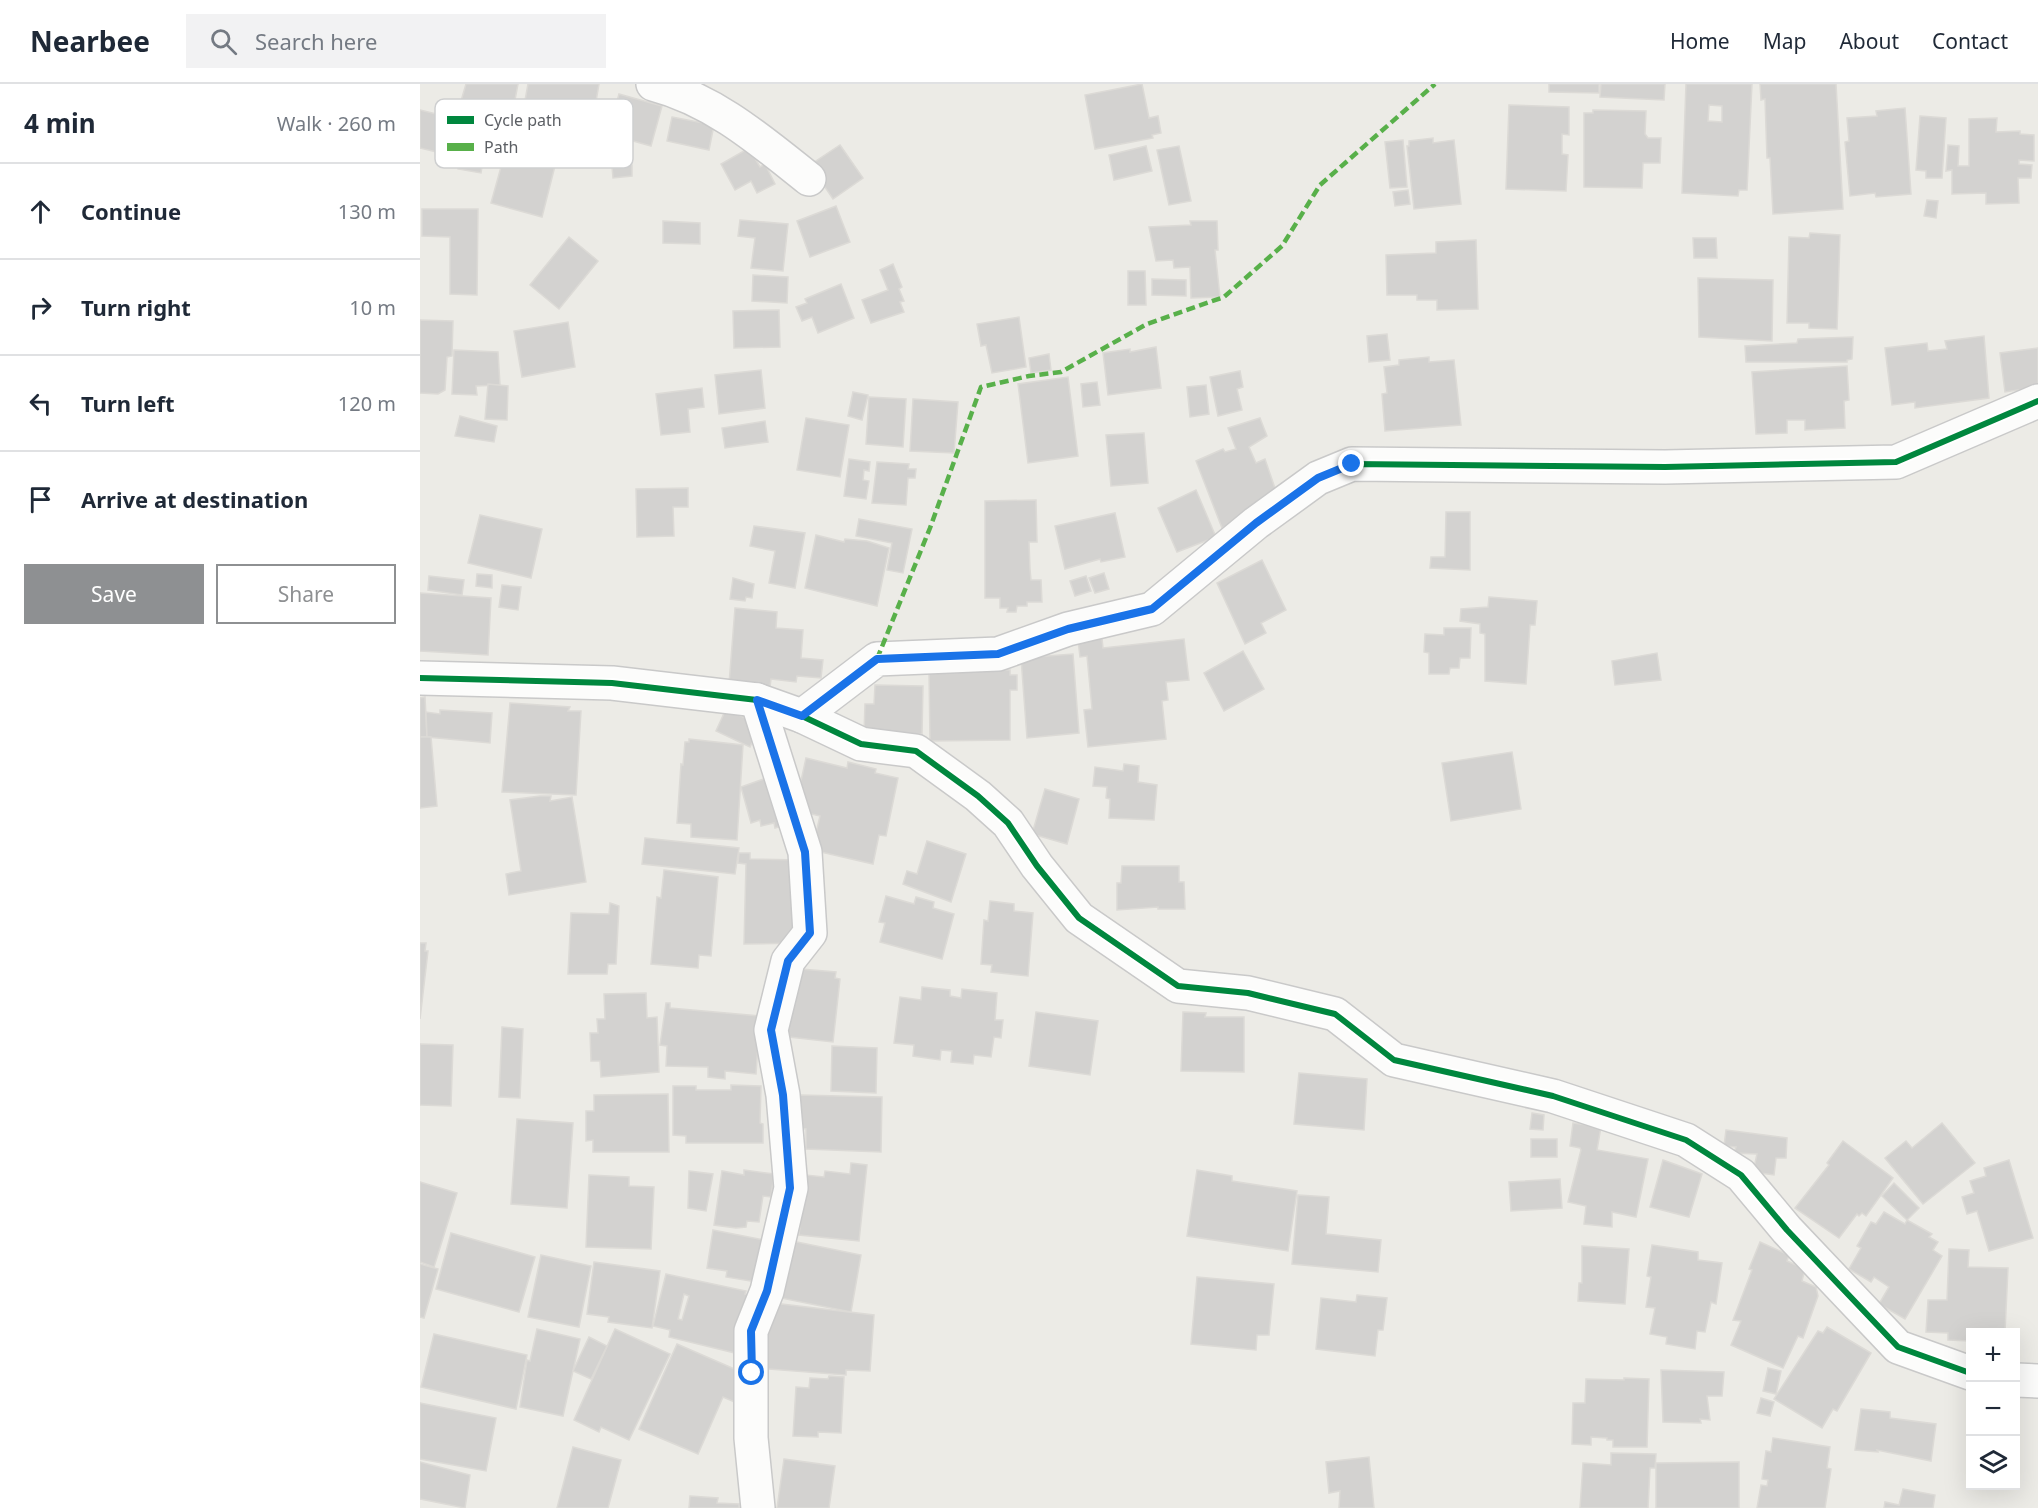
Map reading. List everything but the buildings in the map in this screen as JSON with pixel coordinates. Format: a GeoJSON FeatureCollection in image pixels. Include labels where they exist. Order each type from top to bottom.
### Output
{"type":"FeatureCollection","features":[{"type":"Feature","properties":{"kind":"street"},"geometry":{"type":"LineString","coordinates":[[653,84],[671,89],[738,122],[808,178]]}},
{"type":"Feature","properties":{"kind":"street"},"geometry":{"type":"LineString","coordinates":[[802,716],[877,659],[998,654],[1068,629],[1152,609],[1265,516],[1318,478],[1352,464],[1665,467],[1896,462],[2038,401]]}},
{"type":"Feature","properties":{"kind":"street"},"geometry":{"type":"LineString","coordinates":[[420,678],[612,683],[757,700],[802,716],[861,744],[916,751],[978,796],[1008,822],[1037,866],[1079,918],[1178,986],[1248,993],[1335,1014],[1394,1060],[1552,1096],[1686,1140],[1741,1175],[1786,1230],[1898,1347],[1966,1371]]}},
{"type":"Feature","properties":{"kind":"street"},"geometry":{"type":"LineString","coordinates":[[757,700],[805,852],[810,933],[788,961],[771,1030],[783,1095],[790,1188],[767,1291],[751,1331],[751,1438],[758,1508]]}},
{"type":"Feature","properties":{"kind":"street"},"geometry":{"type":"LineString","coordinates":[[2020,1380],[2038,1381]]}},
{"type":"Feature","properties":{"kind":"marked path"},"geometry":{"type":"LineString","coordinates":[[877,659],[930,528],[981,387],[1029,376],[1061,372],[1147,324],[1224,297],[1282,246],[1320,185],[1435,84]]}},
{"type":"Feature","properties":{"kind":"cycle path"},"geometry":{"type":"LineString","coordinates":[[420,678],[612,683],[757,700],[802,716],[877,659],[998,654],[1068,629],[1152,609],[1256,523],[1318,478],[1352,464],[1665,467],[1896,462],[2038,401]]}},
{"type":"Feature","properties":{"kind":"cycle path"},"geometry":{"type":"LineString","coordinates":[[802,716],[861,744],[916,751],[978,796],[1008,823],[1037,866],[1079,918],[1178,986],[1248,993],[1335,1014],[1394,1060],[1553,1096],[1686,1140],[1741,1175],[1787,1230],[1898,1347],[1966,1372]]}},
{"type":"Feature","properties":{"kind":"route"},"geometry":{"type":"LineString","coordinates":[[752,1373],[751,1331],[767,1291],[790,1188],[783,1095],[771,1030],[788,961],[810,933],[805,852],[757,700],[802,716],[877,659],[998,654],[1068,629],[1152,609],[1256,523],[1318,478],[1352,464]]}}]}
